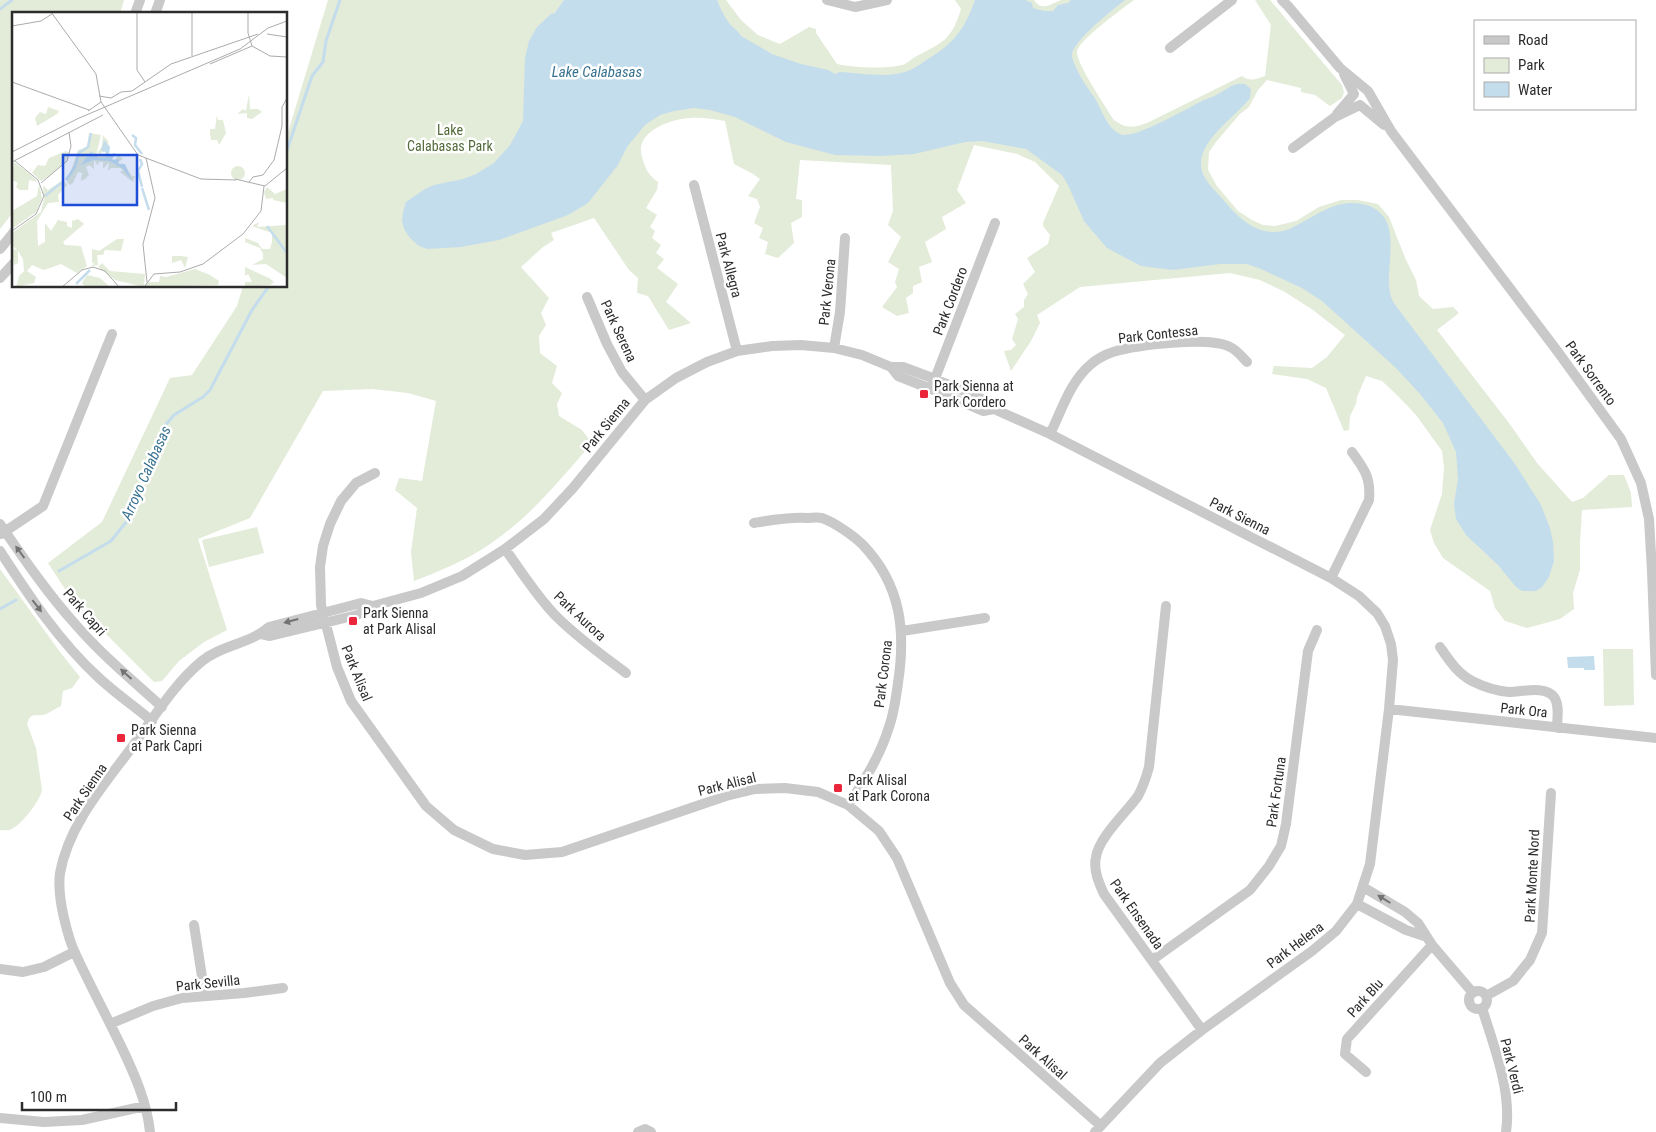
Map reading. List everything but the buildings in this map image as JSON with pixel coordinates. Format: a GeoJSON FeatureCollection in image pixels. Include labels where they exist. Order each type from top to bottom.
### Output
{"type":"FeatureCollection","features":[{"type":"Feature","properties":{"kind":"street"},"geometry":{"type":"LineString","coordinates":[[136,12],[140,0]]}},
{"type":"Feature","properties":{"kind":"street"},"geometry":{"type":"LineString","coordinates":[[156,12],[160,0]]}},
{"type":"Feature","properties":{"kind":"street"},"geometry":{"type":"LineString","coordinates":[[833,0],[855,7],[887,0]]}},
{"type":"Feature","properties":{"kind":"street"},"geometry":{"type":"LineString","coordinates":[[1170,48],[1232,0]]}},
{"type":"Feature","properties":{"kind":"street","name":"Park Sorrento"},"geometry":{"type":"LineString","coordinates":[[1285,2],[1340,68],[1368,93],[1391,131],[1599,406],[1629,453],[1641,483],[1649,519],[1656,675]]}},
{"type":"Feature","properties":{"kind":"street","name":"Park Sorrento"},"geometry":{"type":"LineString","coordinates":[[1340,68],[1354,94]]}},
{"type":"Feature","properties":{"kind":"street"},"geometry":{"type":"LineString","coordinates":[[1292,148],[1335,116],[1360,89],[1368,93],[1367,104],[1360,105],[1335,116]]}},
{"type":"Feature","properties":{"kind":"street"},"geometry":{"type":"LineString","coordinates":[[1354,94],[1354,102],[1360,105]]}},
{"type":"Feature","properties":{"kind":"street","name":"Park Sorrento"},"geometry":{"type":"LineString","coordinates":[[1360,105],[1391,131]]}},
{"type":"Feature","properties":{"kind":"street","name":"Park Allegra"},"geometry":{"type":"LineString","coordinates":[[694,185],[738,351]]}},
{"type":"Feature","properties":{"kind":"street","name":"Park Cordero"},"geometry":{"type":"LineString","coordinates":[[931,389],[995,223]]}},
{"type":"Feature","properties":{"kind":"street"},"geometry":{"type":"LineString","coordinates":[[0,249],[12,234]]}},
{"type":"Feature","properties":{"kind":"street","name":"Park Verona"},"geometry":{"type":"LineString","coordinates":[[834,348],[840,312],[845,238]]}},
{"type":"Feature","properties":{"kind":"street"},"geometry":{"type":"LineString","coordinates":[[0,278],[12,265]]}},
{"type":"Feature","properties":{"kind":"street","name":"Park Serena"},"geometry":{"type":"LineString","coordinates":[[587,297],[607,344],[622,372],[645,400]]}},
{"type":"Feature","properties":{"kind":"street"},"geometry":{"type":"LineString","coordinates":[[2,530],[42,506],[112,334]]}},
{"type":"Feature","properties":{"kind":"street","name":"Park Contessa"},"geometry":{"type":"LineString","coordinates":[[1050,434],[1076,381],[1090,364],[1110,353],[1130,348],[1189,342],[1216,343],[1231,347],[1247,362]]}},
{"type":"Feature","properties":{"kind":"street","name":"Park Sienna"},"geometry":{"type":"LineString","coordinates":[[150,1132],[145,1106],[134,1073],[74,952],[61,905],[60,875],[68,846],[80,819],[162,707],[186,676],[203,660],[221,649],[261,634],[270,636],[324,618],[357,615],[373,606],[421,594],[462,576],[506,550],[544,519],[573,488],[645,400],[676,378],[707,362],[738,351],[801,344],[834,348],[862,355],[891,367],[903,367],[935,379],[985,400],[994,409],[1050,434],[1330,578],[1359,596],[1377,613],[1385,626],[1391,644],[1393,660],[1389,709]]}},
{"type":"Feature","properties":{"kind":"street","name":"Park Sienna"},"geometry":{"type":"LineString","coordinates":[[891,367],[898,376],[983,411],[994,409]]}},
{"type":"Feature","properties":{"kind":"street"},"geometry":{"type":"LineString","coordinates":[[1330,578],[1369,500],[1370,486],[1366,471],[1352,452]]}},
{"type":"Feature","properties":{"kind":"street","name":"Park Alisal"},"geometry":{"type":"LineString","coordinates":[[375,473],[356,483],[341,501],[330,524],[323,546],[320,567],[324,618],[337,666],[351,702],[426,806],[454,830],[493,849],[525,855],[562,852],[726,796],[755,789],[785,788],[818,792],[848,805],[879,831],[897,858],[950,983],[964,1005],[1098,1129]]}},
{"type":"Feature","properties":{"kind":"street","name":"Park Corona"},"geometry":{"type":"LineString","coordinates":[[754,523],[786,518],[822,518],[854,535],[872,554],[886,574],[898,604],[902,631],[902,658],[890,726],[880,753],[848,805]]}},
{"type":"Feature","properties":{"kind":"street","name":"Park Capri"},"geometry":{"type":"LineString","coordinates":[[2,530],[76,625],[105,655],[162,707]]}},
{"type":"Feature","properties":{"kind":"street","name":"Park Aurora"},"geometry":{"type":"LineString","coordinates":[[506,550],[537,594],[556,616],[581,639],[626,673]]}},
{"type":"Feature","properties":{"kind":"street"},"geometry":{"type":"LineString","coordinates":[[0,551],[32,600],[65,642],[98,677],[152,721]]}},
{"type":"Feature","properties":{"kind":"street","name":"Park Ensenada"},"geometry":{"type":"LineString","coordinates":[[1166,606],[1149,767],[1145,783],[1138,796],[1099,846],[1095,858],[1098,882],[1104,894],[1202,1030]]}},
{"type":"Feature","properties":{"kind":"street"},"geometry":{"type":"LineString","coordinates":[[902,631],[985,618]]}},
{"type":"Feature","properties":{"kind":"street","name":"Park Fortuna"},"geometry":{"type":"LineString","coordinates":[[1152,960],[1250,890],[1269,866],[1280,846],[1286,824],[1308,651],[1316,630]]}},
{"type":"Feature","properties":{"kind":"street"},"geometry":{"type":"LineString","coordinates":[[1440,647],[1452,665],[1471,680],[1508,692],[1548,692],[1554,698],[1558,708],[1557,728]]}},
{"type":"Feature","properties":{"kind":"street","name":"Park Ora"},"geometry":{"type":"LineString","coordinates":[[1389,709],[1656,738]]}},
{"type":"Feature","properties":{"kind":"street","name":"Park Helena"},"geometry":{"type":"LineString","coordinates":[[1098,1129],[1160,1063],[1202,1030],[1312,951],[1336,930],[1356,904],[1370,864],[1389,709]]}},
{"type":"Feature","properties":{"kind":"street","name":"Park Monte Nord"},"geometry":{"type":"LineString","coordinates":[[1486,996],[1513,981],[1530,960],[1542,933],[1551,793]]}},
{"type":"Feature","properties":{"kind":"street","name":"Park Verdi"},"geometry":{"type":"LineString","coordinates":[[1363,887],[1412,917],[1418,923],[1430,941],[1473,993],[1470,998],[1471,1006],[1476,1009],[1482,1008],[1500,1067],[1506,1103],[1506,1132]]}},
{"type":"Feature","properties":{"kind":"street"},"geometry":{"type":"LineString","coordinates":[[1356,904],[1430,941]]}},
{"type":"Feature","properties":{"kind":"street"},"geometry":{"type":"LineString","coordinates":[[194,925],[205,996]]}},
{"type":"Feature","properties":{"kind":"street","name":"Park Blu"},"geometry":{"type":"LineString","coordinates":[[1366,1072],[1345,1054],[1347,1039],[1430,941]]}},
{"type":"Feature","properties":{"kind":"street"},"geometry":{"type":"LineString","coordinates":[[0,969],[23,972],[44,967],[74,952]]}},
{"type":"Feature","properties":{"kind":"street","name":"Park Sevilla"},"geometry":{"type":"LineString","coordinates":[[110,1024],[153,1006],[182,998],[283,988]]}},
{"type":"Feature","properties":{"kind":"street"},"geometry":{"type":"LineString","coordinates":[[1473,993],[1481,992],[1486,996],[1486,1004],[1482,1008]]}},
{"type":"Feature","properties":{"kind":"street"},"geometry":{"type":"LineString","coordinates":[[0,1118],[44,1122],[82,1120],[145,1106]]}},
{"type":"Feature","properties":{"kind":"street"},"geometry":{"type":"LineString","coordinates":[[638,1132],[645,1129],[651,1132]]}},
{"type":"Feature","properties":{"kind":"green space"},"geometry":{"type":"Polygon","coordinates":[[[0,0],[124,0],[121,12],[12,12],[12,214],[0,229],[0,0]]]}},
{"type":"Feature","properties":{"kind":"green space","name":"Lake Calabasas Park"},"geometry":{"type":"Polygon","coordinates":[[[328,0],[726,0],[741,20],[758,35],[780,44],[809,27],[816,29],[816,33],[837,64],[870,68],[904,64],[939,44],[954,28],[961,9],[955,0],[1034,0],[1040,6],[1043,6],[1061,0],[1134,0],[1085,39],[1077,51],[1081,65],[1113,119],[1121,125],[1129,127],[1147,123],[1242,76],[1256,79],[1265,76],[1271,25],[1255,0],[1270,0],[1342,85],[1344,92],[1342,98],[1330,106],[1315,95],[1301,92],[1301,88],[1267,80],[1258,90],[1249,107],[1240,114],[1209,152],[1208,170],[1217,186],[1238,211],[1263,225],[1275,226],[1296,221],[1319,207],[1341,200],[1358,200],[1378,204],[1389,217],[1416,280],[1419,296],[1433,309],[1453,307],[1459,313],[1437,330],[1509,423],[1537,463],[1572,502],[1583,498],[1609,475],[1624,475],[1631,493],[1632,507],[1582,510],[1580,570],[1573,593],[1574,609],[1560,619],[1527,628],[1505,621],[1495,608],[1490,591],[1443,558],[1434,543],[1430,530],[1442,494],[1444,467],[1442,451],[1416,415],[1382,381],[1366,376],[1350,416],[1349,430],[1344,431],[1326,388],[1307,379],[1272,374],[1274,366],[1312,368],[1327,357],[1345,335],[1313,310],[1285,292],[1260,280],[1230,273],[1080,287],[1037,315],[1040,323],[1031,341],[1011,371],[1004,351],[1011,350],[1016,345],[1012,339],[1018,319],[1015,314],[1024,307],[1024,300],[1028,294],[1023,284],[1035,272],[1027,258],[1048,244],[1050,235],[1043,226],[1043,223],[1059,186],[1035,162],[1017,154],[974,145],[957,190],[966,203],[942,217],[946,229],[925,242],[932,262],[919,267],[922,282],[913,286],[913,293],[906,298],[909,313],[897,316],[882,307],[897,287],[895,282],[899,269],[888,262],[901,237],[888,225],[893,211],[891,165],[800,160],[796,199],[802,200],[802,217],[791,223],[794,243],[778,258],[765,254],[768,242],[759,238],[763,228],[754,223],[760,207],[757,199],[748,196],[760,179],[734,164],[725,121],[698,118],[682,119],[656,128],[643,140],[641,148],[642,157],[649,174],[658,182],[657,190],[646,208],[657,215],[650,227],[655,231],[652,238],[661,245],[656,253],[664,259],[657,268],[678,284],[666,302],[691,323],[669,330],[648,296],[637,293],[638,278],[629,270],[594,218],[551,233],[554,240],[543,247],[521,267],[549,298],[541,313],[546,325],[539,336],[540,353],[557,366],[552,383],[562,393],[557,404],[559,416],[582,430],[592,443],[532,510],[481,550],[453,565],[414,581],[411,552],[417,508],[395,490],[399,478],[422,481],[436,401],[408,393],[372,389],[323,391],[250,518],[198,539],[227,630],[204,642],[179,661],[162,681],[154,682],[81,609],[48,563],[102,522],[170,378],[192,375],[237,306],[242,288],[288,288],[288,132],[328,0]]]}},
{"type":"Feature","properties":{"kind":"green space"},"geometry":{"type":"Polygon","coordinates":[[[257,527],[264,553],[209,567],[202,540],[257,527]]]}},
{"type":"Feature","properties":{"kind":"green space"},"geometry":{"type":"Polygon","coordinates":[[[0,569],[80,677],[72,688],[63,691],[61,706],[46,714],[30,717],[27,724],[36,748],[42,790],[34,806],[10,830],[0,830],[0,569]]]}},
{"type":"Feature","properties":{"kind":"green space"},"geometry":{"type":"Polygon","coordinates":[[[1603,649],[1633,649],[1634,705],[1604,706],[1603,649]]]}},
{"type":"Feature","properties":{"kind":"water","name":"Lake Calabasas"},"geometry":{"type":"Polygon","coordinates":[[[564,0],[717,0],[727,20],[741,36],[772,54],[801,64],[828,70],[835,74],[840,72],[881,75],[898,74],[908,71],[943,49],[962,28],[975,0],[1025,0],[1032,3],[1033,8],[1053,11],[1058,5],[1068,3],[1071,0],[1125,0],[1077,43],[1072,57],[1079,73],[1111,127],[1120,134],[1136,133],[1231,86],[1245,84],[1251,89],[1250,98],[1224,124],[1207,145],[1202,155],[1201,167],[1208,183],[1240,217],[1255,228],[1273,232],[1290,229],[1324,210],[1349,203],[1369,206],[1384,217],[1389,227],[1389,279],[1393,302],[1515,464],[1541,505],[1553,542],[1554,561],[1549,577],[1542,587],[1536,591],[1522,591],[1466,535],[1456,519],[1454,504],[1458,479],[1456,452],[1443,423],[1396,368],[1322,301],[1302,288],[1247,264],[1220,264],[1173,270],[1141,266],[1107,248],[1084,221],[1062,175],[1026,149],[982,141],[965,142],[914,154],[880,156],[835,155],[786,142],[735,117],[710,110],[694,108],[674,111],[660,115],[645,125],[627,147],[618,165],[588,203],[568,215],[499,240],[461,247],[427,249],[419,246],[404,229],[402,220],[406,202],[434,185],[463,179],[476,174],[494,163],[510,145],[523,121],[525,58],[529,41],[537,27],[552,13],[554,14],[564,0]]]}},
{"type":"Feature","properties":{"kind":"water"},"geometry":{"type":"Polygon","coordinates":[[[1594,656],[1595,670],[1568,668],[1567,657],[1594,656]]]}},
{"type":"Feature","properties":{"kind":"waterway"},"geometry":{"type":"LineString","coordinates":[[0,9],[12,0]]}},
{"type":"Feature","properties":{"kind":"waterway","name":"Arroyo Calabasas"},"geometry":{"type":"LineString","coordinates":[[288,147],[312,76],[323,62],[326,41],[340,0]]}},
{"type":"Feature","properties":{"kind":"waterway","name":"Arroyo Calabasas"},"geometry":{"type":"LineString","coordinates":[[59,571],[111,541],[127,521],[163,428],[174,415],[203,397],[210,390],[252,310],[268,288]]}},
{"type":"Feature","properties":{"kind":"waterway","name":"Arroyo Calabasas"},"geometry":{"type":"LineString","coordinates":[[0,609],[16,600]]}},
{"type":"Feature","properties":{"kind":"place","name":"Park Sienna at Park Cordero"},"geometry":{"type":"Point","coordinates":[924,394]}},
{"type":"Feature","properties":{"kind":"place","name":"Park Sienna at Park Alisal"},"geometry":{"type":"Point","coordinates":[353,621]}},
{"type":"Feature","properties":{"kind":"place","name":"Park Sienna at Park Capri"},"geometry":{"type":"Point","coordinates":[121,738]}},
{"type":"Feature","properties":{"kind":"place","name":"Park Alisal at Park Corona"},"geometry":{"type":"Point","coordinates":[838,788]}}]}
